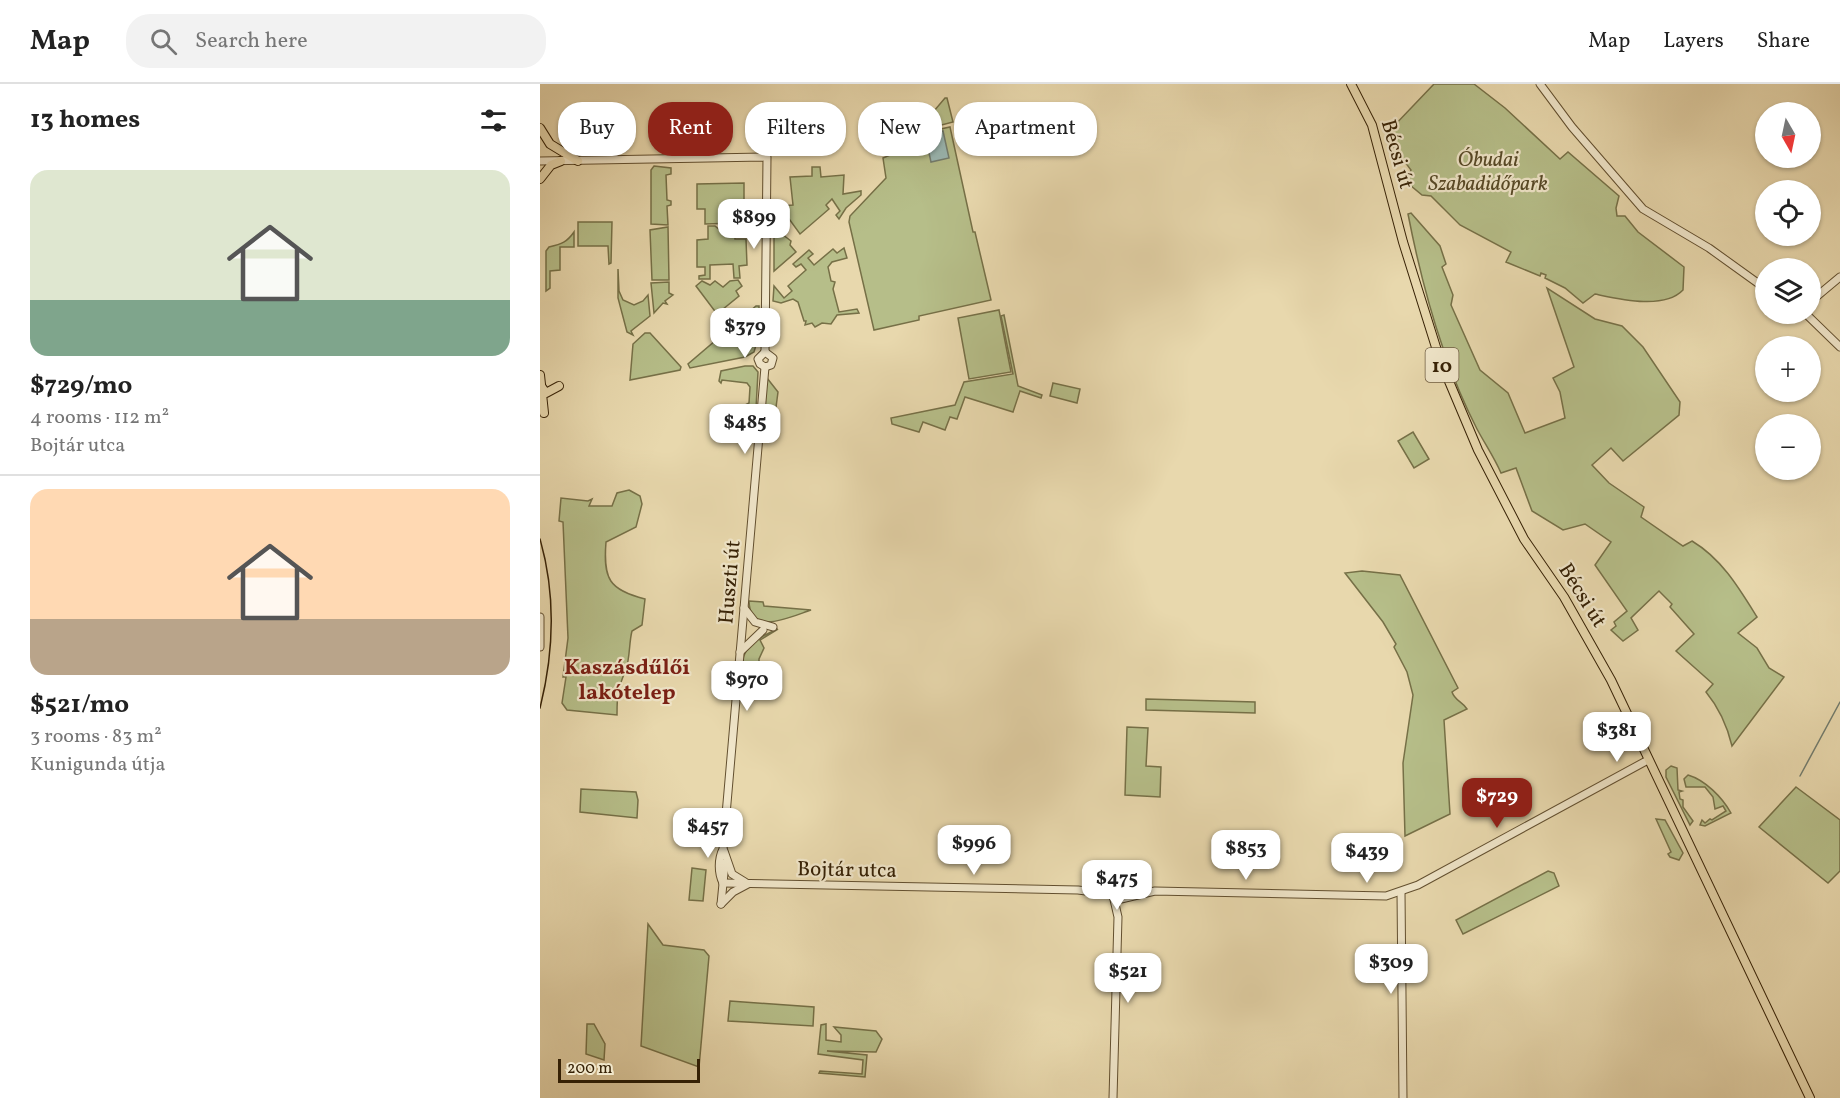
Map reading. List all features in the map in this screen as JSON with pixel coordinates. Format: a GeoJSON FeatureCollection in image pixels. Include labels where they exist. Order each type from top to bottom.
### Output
{"type":"FeatureCollection","features":[{"type":"Feature","properties":{"kind":"main road","name":"Bécsi út"},"geometry":{"type":"LineString","coordinates":[[1351,84],[1360,99]]}},
{"type":"Feature","properties":{"kind":"main road","name":"Bécsi út"},"geometry":{"type":"LineString","coordinates":[[1356,84],[1380,153],[1422,307],[1457,403],[1524,539],[1592,644],[1754,976],[1810,1098]]}},
{"type":"Feature","properties":{"kind":"main road"},"geometry":{"type":"LineString","coordinates":[[540,128],[550,144],[578,161]]}},
{"type":"Feature","properties":{"kind":"main road"},"geometry":{"type":"LineString","coordinates":[[540,178],[551,165],[561,161]]}},
{"type":"Feature","properties":{"kind":"main road"},"geometry":{"type":"LineString","coordinates":[[540,375],[544,413]]}},
{"type":"Feature","properties":{"kind":"main road"},"geometry":{"type":"LineString","coordinates":[[541,386],[546,393],[559,386]]}},
{"type":"Feature","properties":{"kind":"street"},"geometry":{"type":"LineString","coordinates":[[1540,84],[1572,127],[1643,209],[1709,248],[1755,281]]}},
{"type":"Feature","properties":{"kind":"street"},"geometry":{"type":"LineString","coordinates":[[540,161],[767,157],[767,178]]}},
{"type":"Feature","properties":{"kind":"street"},"geometry":{"type":"LineString","coordinates":[[745,158],[761,165],[767,178]]}},
{"type":"Feature","properties":{"kind":"street","name":"Huszti út"},"geometry":{"type":"LineString","coordinates":[[723,883],[719,875],[765,367],[758,359],[765,352],[767,178]]}},
{"type":"Feature","properties":{"kind":"street"},"geometry":{"type":"LineString","coordinates":[[1821,293],[1840,277]]}},
{"type":"Feature","properties":{"kind":"street"},"geometry":{"type":"LineString","coordinates":[[1816,324],[1840,347]]}},
{"type":"Feature","properties":{"kind":"street"},"geometry":{"type":"LineString","coordinates":[[741,633],[772,627],[751,620],[744,607]]}},
{"type":"Feature","properties":{"kind":"street"},"geometry":{"type":"LineString","coordinates":[[540,617],[540,647]]}},
{"type":"Feature","properties":{"kind":"street"},"geometry":{"type":"LineString","coordinates":[[740,652],[763,630]]}},
{"type":"Feature","properties":{"kind":"street"},"geometry":{"type":"LineString","coordinates":[[1113,1098],[1118,917],[1113,895],[1114,886],[1120,882],[1155,891],[1367,896],[1401,892],[1648,760]]}},
{"type":"Feature","properties":{"kind":"street"},"geometry":{"type":"LineString","coordinates":[[723,849],[725,860],[721,904],[732,892],[750,884]]}},
{"type":"Feature","properties":{"kind":"street"},"geometry":{"type":"LineString","coordinates":[[725,860],[734,876],[750,884]]}},
{"type":"Feature","properties":{"kind":"street","name":"Bojtár utca"},"geometry":{"type":"LineString","coordinates":[[723,883],[1078,890],[1113,895]]}},
{"type":"Feature","properties":{"kind":"street"},"geometry":{"type":"LineString","coordinates":[[1118,917],[1129,891],[1126,885]]}},
{"type":"Feature","properties":{"kind":"street","name":"Bojtár utca"},"geometry":{"type":"LineString","coordinates":[[1078,890],[1114,886]]}},
{"type":"Feature","properties":{"kind":"street"},"geometry":{"type":"LineString","coordinates":[[1113,895],[1119,899],[1155,891]]}},
{"type":"Feature","properties":{"kind":"street"},"geometry":{"type":"LineString","coordinates":[[1401,892],[1403,1098]]}},
{"type":"Feature","properties":{"kind":"green space","name":"Óbudai Szabadidőpark"},"geometry":{"type":"Polygon","coordinates":[[[1434,84],[1474,84],[1505,108],[1560,159],[1568,152],[1619,196],[1617,216],[1625,216],[1638,232],[1684,267],[1683,290],[1665,300],[1628,300],[1595,294],[1583,303],[1565,288],[1545,278],[1546,275],[1541,273],[1540,276],[1506,262],[1511,252],[1460,225],[1431,196],[1422,195],[1410,185],[1407,178],[1411,170],[1390,142],[1391,129],[1434,84]]]}},
{"type":"Feature","properties":{"kind":"green space"},"geometry":{"type":"Polygon","coordinates":[[[947,98],[953,122],[942,125],[942,102],[947,98]]]}},
{"type":"Feature","properties":{"kind":"green space"},"geometry":{"type":"Polygon","coordinates":[[[950,127],[954,156],[956,156],[991,300],[919,316],[919,320],[874,330],[849,222],[850,216],[886,178],[883,158],[887,156],[942,156],[942,129],[950,127]]]}},
{"type":"Feature","properties":{"kind":"green space"},"geometry":{"type":"Polygon","coordinates":[[[654,166],[671,168],[671,174],[666,175],[667,200],[671,201],[671,205],[667,206],[668,225],[651,224],[651,170],[654,166]]]}},
{"type":"Feature","properties":{"kind":"green space"},"geometry":{"type":"Polygon","coordinates":[[[812,167],[820,167],[821,177],[844,175],[843,194],[861,191],[861,195],[846,208],[839,219],[836,215],[840,211],[832,199],[826,205],[829,209],[800,234],[787,216],[779,222],[773,222],[774,206],[793,205],[790,177],[812,176],[812,167]]]}},
{"type":"Feature","properties":{"kind":"green space"},"geometry":{"type":"Polygon","coordinates":[[[744,183],[744,209],[738,209],[738,223],[705,224],[705,209],[697,209],[697,184],[744,183]]]}},
{"type":"Feature","properties":{"kind":"green space"},"geometry":{"type":"Polygon","coordinates":[[[1411,213],[1440,246],[1446,264],[1442,267],[1453,295],[1451,305],[1480,370],[1508,393],[1525,433],[1565,418],[1560,392],[1553,378],[1574,367],[1547,288],[1595,319],[1622,326],[1643,347],[1680,402],[1679,415],[1623,461],[1611,448],[1592,465],[1609,483],[1644,507],[1641,517],[1683,546],[1692,541],[1712,556],[1729,575],[1757,617],[1738,633],[1757,648],[1769,668],[1784,677],[1732,746],[1722,718],[1706,692],[1713,684],[1676,651],[1694,634],[1670,607],[1672,604],[1659,591],[1631,618],[1638,630],[1623,641],[1611,630],[1616,626],[1614,622],[1627,611],[1595,565],[1611,542],[1585,524],[1563,530],[1532,511],[1516,468],[1501,473],[1465,404],[1444,351],[1420,269],[1408,214],[1411,213]]]}},
{"type":"Feature","properties":{"kind":"green space"},"geometry":{"type":"Polygon","coordinates":[[[578,222],[612,222],[611,263],[609,264],[608,246],[578,246],[578,222]]]}},
{"type":"Feature","properties":{"kind":"green space"},"geometry":{"type":"Polygon","coordinates":[[[726,225],[738,225],[738,229],[735,229],[735,239],[746,239],[747,265],[739,266],[740,278],[734,278],[733,264],[710,265],[710,279],[699,279],[699,276],[705,275],[705,267],[697,267],[697,240],[708,239],[708,226],[715,226],[721,231],[726,225]]]}},
{"type":"Feature","properties":{"kind":"green space"},"geometry":{"type":"Polygon","coordinates":[[[668,227],[669,280],[652,280],[650,230],[668,227]]]}},
{"type":"Feature","properties":{"kind":"green space"},"geometry":{"type":"Polygon","coordinates":[[[774,228],[791,241],[790,245],[796,252],[774,271],[774,228]]]}},
{"type":"Feature","properties":{"kind":"green space"},"geometry":{"type":"Polygon","coordinates":[[[574,232],[574,247],[560,247],[560,270],[550,271],[550,288],[546,291],[546,251],[549,247],[561,244],[574,232]]]}},
{"type":"Feature","properties":{"kind":"green space"},"geometry":{"type":"Polygon","coordinates":[[[844,248],[847,258],[832,262],[828,267],[831,281],[835,282],[833,289],[839,312],[857,309],[859,313],[837,315],[831,324],[822,323],[815,327],[812,323],[805,325],[806,321],[804,321],[798,302],[793,299],[781,303],[773,301],[774,286],[784,298],[792,291],[788,286],[806,270],[801,264],[796,267],[793,264],[809,250],[813,254],[808,258],[814,265],[833,249],[837,253],[844,248]]]}},
{"type":"Feature","properties":{"kind":"green space"},"geometry":{"type":"Polygon","coordinates":[[[618,269],[619,291],[623,300],[634,305],[643,301],[648,295],[650,316],[631,331],[633,335],[627,332],[618,298],[618,269]]]}},
{"type":"Feature","properties":{"kind":"green space"},"geometry":{"type":"Polygon","coordinates":[[[738,280],[742,286],[736,291],[739,296],[717,314],[696,286],[702,281],[710,285],[715,281],[723,287],[730,281],[738,280]]]}},
{"type":"Feature","properties":{"kind":"green space"},"geometry":{"type":"Polygon","coordinates":[[[669,282],[669,293],[673,295],[665,301],[667,304],[663,303],[654,313],[651,283],[669,282]]]}},
{"type":"Feature","properties":{"kind":"green space"},"geometry":{"type":"Polygon","coordinates":[[[756,306],[759,306],[759,335],[754,352],[745,357],[690,368],[688,364],[756,306]]]}},
{"type":"Feature","properties":{"kind":"green space"},"geometry":{"type":"Polygon","coordinates":[[[999,310],[1011,372],[969,379],[958,318],[999,310]]]}},
{"type":"Feature","properties":{"kind":"green space"},"geometry":{"type":"Polygon","coordinates":[[[1004,315],[1018,386],[1042,395],[1041,398],[1020,391],[1013,412],[965,397],[957,419],[950,417],[945,430],[923,422],[919,432],[892,424],[891,418],[955,405],[964,382],[1013,374],[1001,316],[1004,315]]]}},
{"type":"Feature","properties":{"kind":"green space"},"geometry":{"type":"Polygon","coordinates":[[[645,333],[650,333],[681,367],[680,370],[630,380],[633,344],[645,333]]]}},
{"type":"Feature","properties":{"kind":"green space"},"geometry":{"type":"Polygon","coordinates":[[[753,366],[758,372],[756,408],[745,405],[749,403],[750,387],[747,383],[722,380],[721,383],[719,381],[721,371],[753,366]]]}},
{"type":"Feature","properties":{"kind":"green space"},"geometry":{"type":"Polygon","coordinates":[[[767,378],[778,392],[773,430],[769,433],[763,428],[767,378]]]}},
{"type":"Feature","properties":{"kind":"green space"},"geometry":{"type":"Polygon","coordinates":[[[1053,383],[1080,389],[1077,403],[1050,396],[1053,383]]]}},
{"type":"Feature","properties":{"kind":"green space"},"geometry":{"type":"Polygon","coordinates":[[[1413,432],[1429,459],[1414,468],[1398,441],[1413,432]]]}},
{"type":"Feature","properties":{"kind":"green space"},"geometry":{"type":"Polygon","coordinates":[[[629,490],[640,496],[642,504],[636,527],[606,542],[606,565],[611,581],[616,587],[623,592],[645,599],[642,625],[632,631],[627,665],[618,691],[617,715],[567,710],[562,703],[568,638],[563,522],[559,521],[561,498],[588,501],[592,499],[589,506],[612,506],[617,493],[629,490]]]}},
{"type":"Feature","properties":{"kind":"green space"},"geometry":{"type":"Polygon","coordinates":[[[1362,571],[1400,575],[1458,688],[1452,692],[1453,695],[1467,709],[1444,720],[1450,814],[1405,836],[1403,763],[1413,695],[1407,672],[1394,647],[1396,644],[1383,622],[1345,573],[1362,571]]]}},
{"type":"Feature","properties":{"kind":"green space"},"geometry":{"type":"Polygon","coordinates":[[[749,601],[763,602],[764,606],[811,610],[782,620],[764,622],[756,619],[751,612],[749,601]]]}},
{"type":"Feature","properties":{"kind":"green space"},"geometry":{"type":"Polygon","coordinates":[[[778,629],[760,640],[764,648],[759,659],[759,675],[742,674],[743,657],[746,651],[756,640],[778,629]]]}},
{"type":"Feature","properties":{"kind":"green space"},"geometry":{"type":"Polygon","coordinates":[[[1146,699],[1255,702],[1255,713],[1146,710],[1146,699]]]}},
{"type":"Feature","properties":{"kind":"green space"},"geometry":{"type":"Polygon","coordinates":[[[1127,727],[1148,728],[1146,766],[1161,767],[1160,797],[1125,795],[1127,727]]]}},
{"type":"Feature","properties":{"kind":"green space"},"geometry":{"type":"Polygon","coordinates":[[[1671,766],[1677,768],[1678,790],[1682,791],[1679,792],[1680,799],[1683,800],[1683,807],[1693,821],[1690,825],[1666,777],[1666,770],[1671,766]]]}},
{"type":"Feature","properties":{"kind":"green space"},"geometry":{"type":"Polygon","coordinates":[[[1688,775],[1701,781],[1712,790],[1731,813],[1705,826],[1700,825],[1702,820],[1705,823],[1726,811],[1723,806],[1715,809],[1713,797],[1705,787],[1686,787],[1684,779],[1688,775]]]}},
{"type":"Feature","properties":{"kind":"green space"},"geometry":{"type":"Polygon","coordinates":[[[1796,787],[1840,820],[1840,871],[1828,883],[1759,827],[1796,787]]]}},
{"type":"Feature","properties":{"kind":"green space"},"geometry":{"type":"Polygon","coordinates":[[[581,789],[636,792],[637,818],[580,812],[581,789]]]}},
{"type":"Feature","properties":{"kind":"green space"},"geometry":{"type":"Polygon","coordinates":[[[1656,819],[1665,820],[1683,853],[1679,860],[1668,854],[1671,852],[1656,819]]]}},
{"type":"Feature","properties":{"kind":"green space"},"geometry":{"type":"Polygon","coordinates":[[[692,868],[706,870],[703,901],[689,900],[692,868]]]}},
{"type":"Feature","properties":{"kind":"green space"},"geometry":{"type":"Polygon","coordinates":[[[1548,871],[1554,873],[1559,886],[1463,934],[1456,920],[1548,871]]]}},
{"type":"Feature","properties":{"kind":"green space"},"geometry":{"type":"Polygon","coordinates":[[[648,924],[663,945],[704,950],[709,956],[699,1067],[641,1046],[648,924]]]}},
{"type":"Feature","properties":{"kind":"green space"},"geometry":{"type":"Polygon","coordinates":[[[730,1001],[814,1007],[813,1026],[728,1021],[730,1001]]]}},
{"type":"Feature","properties":{"kind":"green space"},"geometry":{"type":"Polygon","coordinates":[[[587,1024],[594,1024],[605,1044],[604,1060],[586,1054],[587,1024]]]}},
{"type":"Feature","properties":{"kind":"green space"},"geometry":{"type":"Polygon","coordinates":[[[826,1024],[826,1040],[841,1042],[841,1035],[834,1027],[876,1031],[882,1039],[876,1052],[827,1051],[867,1055],[865,1077],[819,1073],[820,1071],[862,1074],[863,1060],[818,1054],[821,1025],[826,1024]]]}},
{"type":"Feature","properties":{"kind":"water"},"geometry":{"type":"Polygon","coordinates":[[[942,131],[949,158],[931,162],[930,156],[942,156],[942,131]]]}},
{"type":"Feature","properties":{"kind":"waterway"},"geometry":{"type":"LineString","coordinates":[[1800,776],[1840,702]]}},
{"type":"Feature","properties":{"kind":"tram line"},"geometry":{"type":"LineString","coordinates":[[540,539],[551,602],[548,666],[540,708]]}},
{"type":"Feature","properties":{"kind":"district","name":"Kaszásdűlői lakótelep"},"geometry":{"type":"Point","coordinates":[627,678]}}]}
